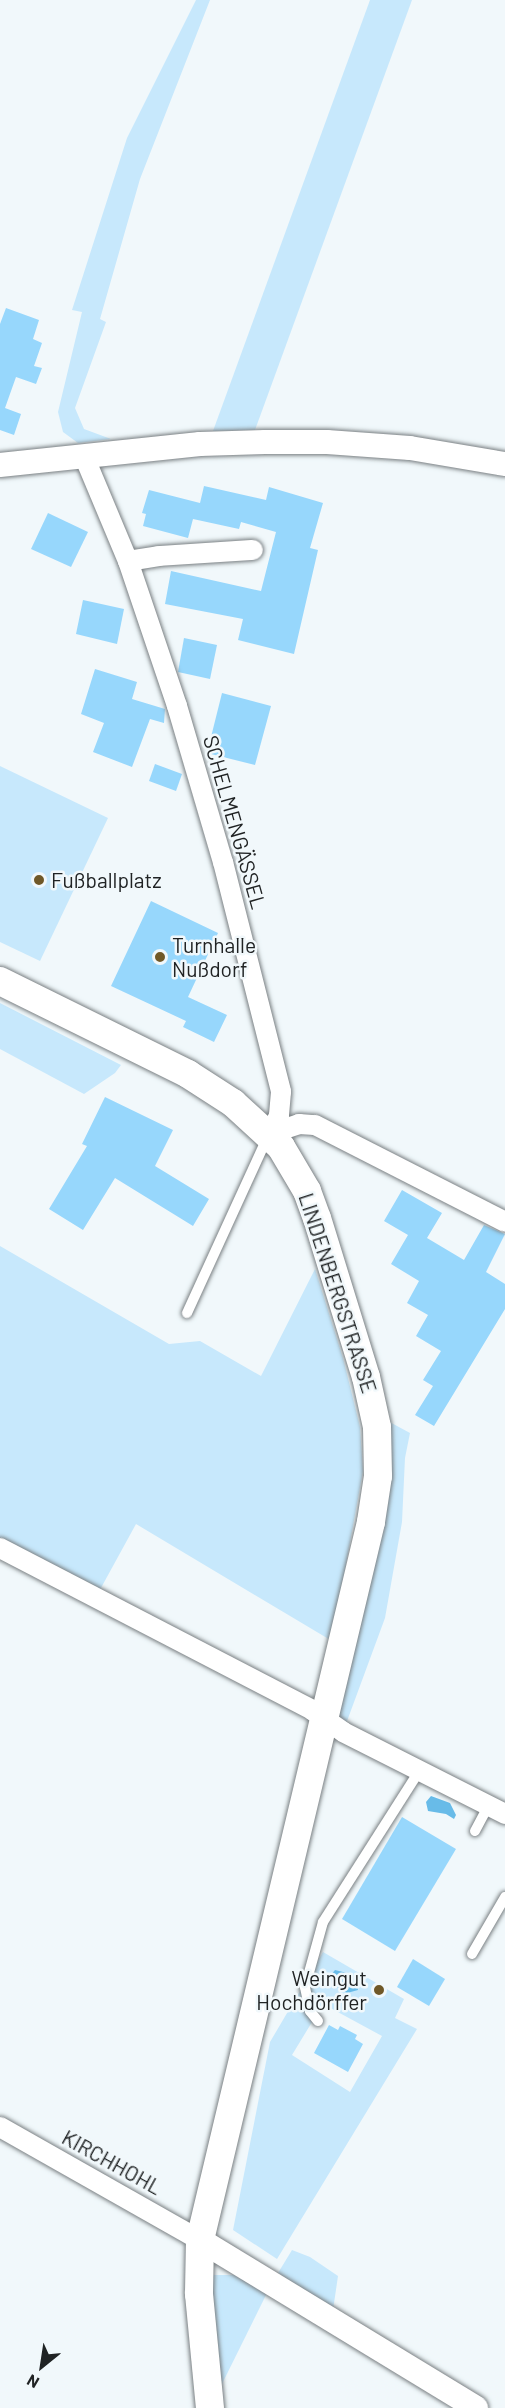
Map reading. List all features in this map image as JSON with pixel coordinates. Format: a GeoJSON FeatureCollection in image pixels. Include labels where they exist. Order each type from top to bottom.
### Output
{"type":"FeatureCollection","features":[{"type":"Feature","properties":{"kind":"main road","name":"LINDENBERGSTRASSE"},"geometry":{"type":"LineString","coordinates":[[0,981],[188,1074],[233,1103],[269,1134],[299,1176],[317,1218],[366,1377],[377,1427],[378,1476],[374,1511],[200,2240],[199,2294],[210,2408]]}},
{"type":"Feature","properties":{"kind":"street"},"geometry":{"type":"LineString","coordinates":[[0,465],[223,443],[327,442],[410,448],[505,464]]}},
{"type":"Feature","properties":{"kind":"street","name":"SCHELMENGÄSSEL"},"geometry":{"type":"LineString","coordinates":[[84,456],[128,561],[177,706],[223,862],[274,1059],[281,1105],[279,1116],[269,1134]]}},
{"type":"Feature","properties":{"kind":"street"},"geometry":{"type":"LineString","coordinates":[[128,561],[159,556],[253,550]]}},
{"type":"Feature","properties":{"kind":"street"},"geometry":{"type":"LineString","coordinates":[[269,1134],[300,1124],[315,1125],[505,1222]]}},
{"type":"Feature","properties":{"kind":"street"},"geometry":{"type":"LineString","coordinates":[[0,1548],[282,1694],[343,1732],[497,1810]]}},
{"type":"Feature","properties":{"kind":"street","name":"KIRCHHOHL"},"geometry":{"type":"LineString","coordinates":[[0,2127],[200,2240]]}},
{"type":"Feature","properties":{"kind":"street"},"geometry":{"type":"LineString","coordinates":[[200,2240],[476,2408]]}},
{"type":"Feature","properties":{"kind":"lane"},"geometry":{"type":"LineString","coordinates":[[187,1312],[269,1134]]}},
{"type":"Feature","properties":{"kind":"lane"},"geometry":{"type":"LineString","coordinates":[[318,2021],[310,2011],[305,1987],[323,1922],[420,1770]]}},
{"type":"Feature","properties":{"kind":"lane"},"geometry":{"type":"LineString","coordinates":[[475,1831],[497,1810]]}},
{"type":"Feature","properties":{"kind":"lane"},"geometry":{"type":"LineString","coordinates":[[472,1954],[505,1897]]}},
{"type":"Feature","properties":{"kind":"shaded area"},"geometry":{"type":"Polygon","coordinates":[[[196,0],[210,0],[140,179],[100,319],[106,322],[75,408],[84,429],[111,439],[78,443],[63,432],[58,412],[82,312],[72,310],[127,138],[196,0]]]}},
{"type":"Feature","properties":{"kind":"shaded area"},"geometry":{"type":"Polygon","coordinates":[[[370,0],[412,0],[255,430],[213,431],[370,0]]]}},
{"type":"Feature","properties":{"kind":"shaded area","name":"Fußballplatz"},"geometry":{"type":"Polygon","coordinates":[[[0,766],[108,818],[40,961],[0,942],[0,766]]]}},
{"type":"Feature","properties":{"kind":"shaded area"},"geometry":{"type":"Polygon","coordinates":[[[0,1003],[121,1065],[115,1073],[84,1094],[0,1049],[0,1003]]]}},
{"type":"Feature","properties":{"kind":"shaded area"},"geometry":{"type":"Polygon","coordinates":[[[0,1246],[169,1344],[200,1341],[261,1376],[315,1269],[343,1358],[360,1427],[363,1471],[332,1641],[136,1524],[96,1597],[0,1548],[0,1246]]]}},
{"type":"Feature","properties":{"kind":"shaded area"},"geometry":{"type":"Polygon","coordinates":[[[386,1420],[410,1433],[405,1458],[402,1522],[385,1618],[343,1732],[336,1711],[386,1420]]]}},
{"type":"Feature","properties":{"kind":"shaded area"},"geometry":{"type":"Polygon","coordinates":[[[323,1952],[404,1999],[395,2018],[417,2029],[277,2259],[233,2230],[270,2042],[323,1952]],[[323,2004],[292,2055],[350,2092],[382,2036],[323,2004]]]}},
{"type":"Feature","properties":{"kind":"shaded area"},"geometry":{"type":"Polygon","coordinates":[[[292,2250],[310,2257],[338,2276],[333,2310],[278,2273],[292,2250]]]}},
{"type":"Feature","properties":{"kind":"shaded area"},"geometry":{"type":"Polygon","coordinates":[[[211,2275],[234,2275],[267,2293],[219,2390],[211,2275]]]}},
{"type":"Feature","properties":{"kind":"water"},"geometry":{"type":"Polygon","coordinates":[[[431,1796],[450,1803],[456,1815],[454,1819],[446,1814],[428,1811],[426,1802],[431,1796]]]}},
{"type":"Feature","properties":{"kind":"water"},"geometry":{"type":"Polygon","coordinates":[[[335,1970],[355,1975],[358,1990],[347,1993],[332,1984],[330,1976],[335,1970]]]}},
{"type":"Feature","properties":{"kind":"building"},"geometry":{"type":"Polygon","coordinates":[[[6,308],[39,320],[33,339],[42,343],[34,366],[42,368],[36,384],[16,377],[5,408],[21,414],[14,435],[0,430],[0,324],[6,308]]]}},
{"type":"Feature","properties":{"kind":"building"},"geometry":{"type":"Polygon","coordinates":[[[204,486],[266,500],[269,487],[323,503],[310,548],[318,550],[294,654],[238,640],[243,619],[165,604],[171,571],[261,591],[276,532],[241,522],[239,529],[193,519],[188,538],[143,526],[146,514],[142,513],[149,490],[200,503],[204,486]]]}},
{"type":"Feature","properties":{"kind":"building"},"geometry":{"type":"Polygon","coordinates":[[[48,513],[88,532],[71,567],[31,549],[48,513]]]}},
{"type":"Feature","properties":{"kind":"building"},"geometry":{"type":"Polygon","coordinates":[[[83,600],[124,609],[117,644],[76,634],[83,600]]]}},
{"type":"Feature","properties":{"kind":"building"},"geometry":{"type":"Polygon","coordinates":[[[184,638],[217,645],[210,679],[178,672],[184,638]]]}},
{"type":"Feature","properties":{"kind":"building"},"geometry":{"type":"Polygon","coordinates":[[[95,669],[137,682],[132,699],[165,709],[164,723],[150,719],[132,767],[93,752],[104,723],[81,714],[95,669]]]}},
{"type":"Feature","properties":{"kind":"building"},"geometry":{"type":"Polygon","coordinates":[[[222,693],[271,706],[255,765],[207,753],[222,693]]]}},
{"type":"Feature","properties":{"kind":"building"},"geometry":{"type":"Polygon","coordinates":[[[155,764],[182,774],[176,791],[149,781],[155,764]]]}},
{"type":"Feature","properties":{"kind":"building"},"geometry":{"type":"Polygon","coordinates":[[[151,901],[218,933],[188,997],[227,1015],[214,1042],[183,1027],[186,1021],[111,986],[151,901]]]}},
{"type":"Feature","properties":{"kind":"building"},"geometry":{"type":"Polygon","coordinates":[[[105,1097],[173,1130],[155,1166],[209,1199],[193,1226],[115,1178],[83,1230],[49,1209],[87,1146],[82,1144],[105,1097]]]}},
{"type":"Feature","properties":{"kind":"building"},"geometry":{"type":"Polygon","coordinates":[[[402,1190],[442,1213],[427,1238],[464,1260],[484,1225],[505,1234],[486,1272],[505,1284],[505,1309],[434,1426],[415,1415],[433,1386],[423,1380],[441,1351],[416,1336],[428,1315],[407,1303],[419,1281],[391,1264],[408,1235],[384,1221],[402,1190]]]}},
{"type":"Feature","properties":{"kind":"building"},"geometry":{"type":"Polygon","coordinates":[[[402,1817],[456,1849],[395,1951],[342,1919],[402,1817]]]}},
{"type":"Feature","properties":{"kind":"building"},"geometry":{"type":"Polygon","coordinates":[[[413,1959],[445,1979],[429,2006],[397,1987],[413,1959]]]}},
{"type":"Feature","properties":{"kind":"building"},"geometry":{"type":"Polygon","coordinates":[[[329,2025],[338,2030],[340,2026],[357,2035],[355,2039],[363,2044],[348,2072],[314,2053],[329,2025]]]}},
{"type":"Feature","properties":{"kind":"place","name":"Fußballplatz"},"geometry":{"type":"Point","coordinates":[39,880]}},
{"type":"Feature","properties":{"kind":"place","name":"Turnhalle Nußdorf"},"geometry":{"type":"Point","coordinates":[160,957]}},
{"type":"Feature","properties":{"kind":"place","name":"Weingut Hochdörffer"},"geometry":{"type":"Point","coordinates":[379,1990]}}]}
